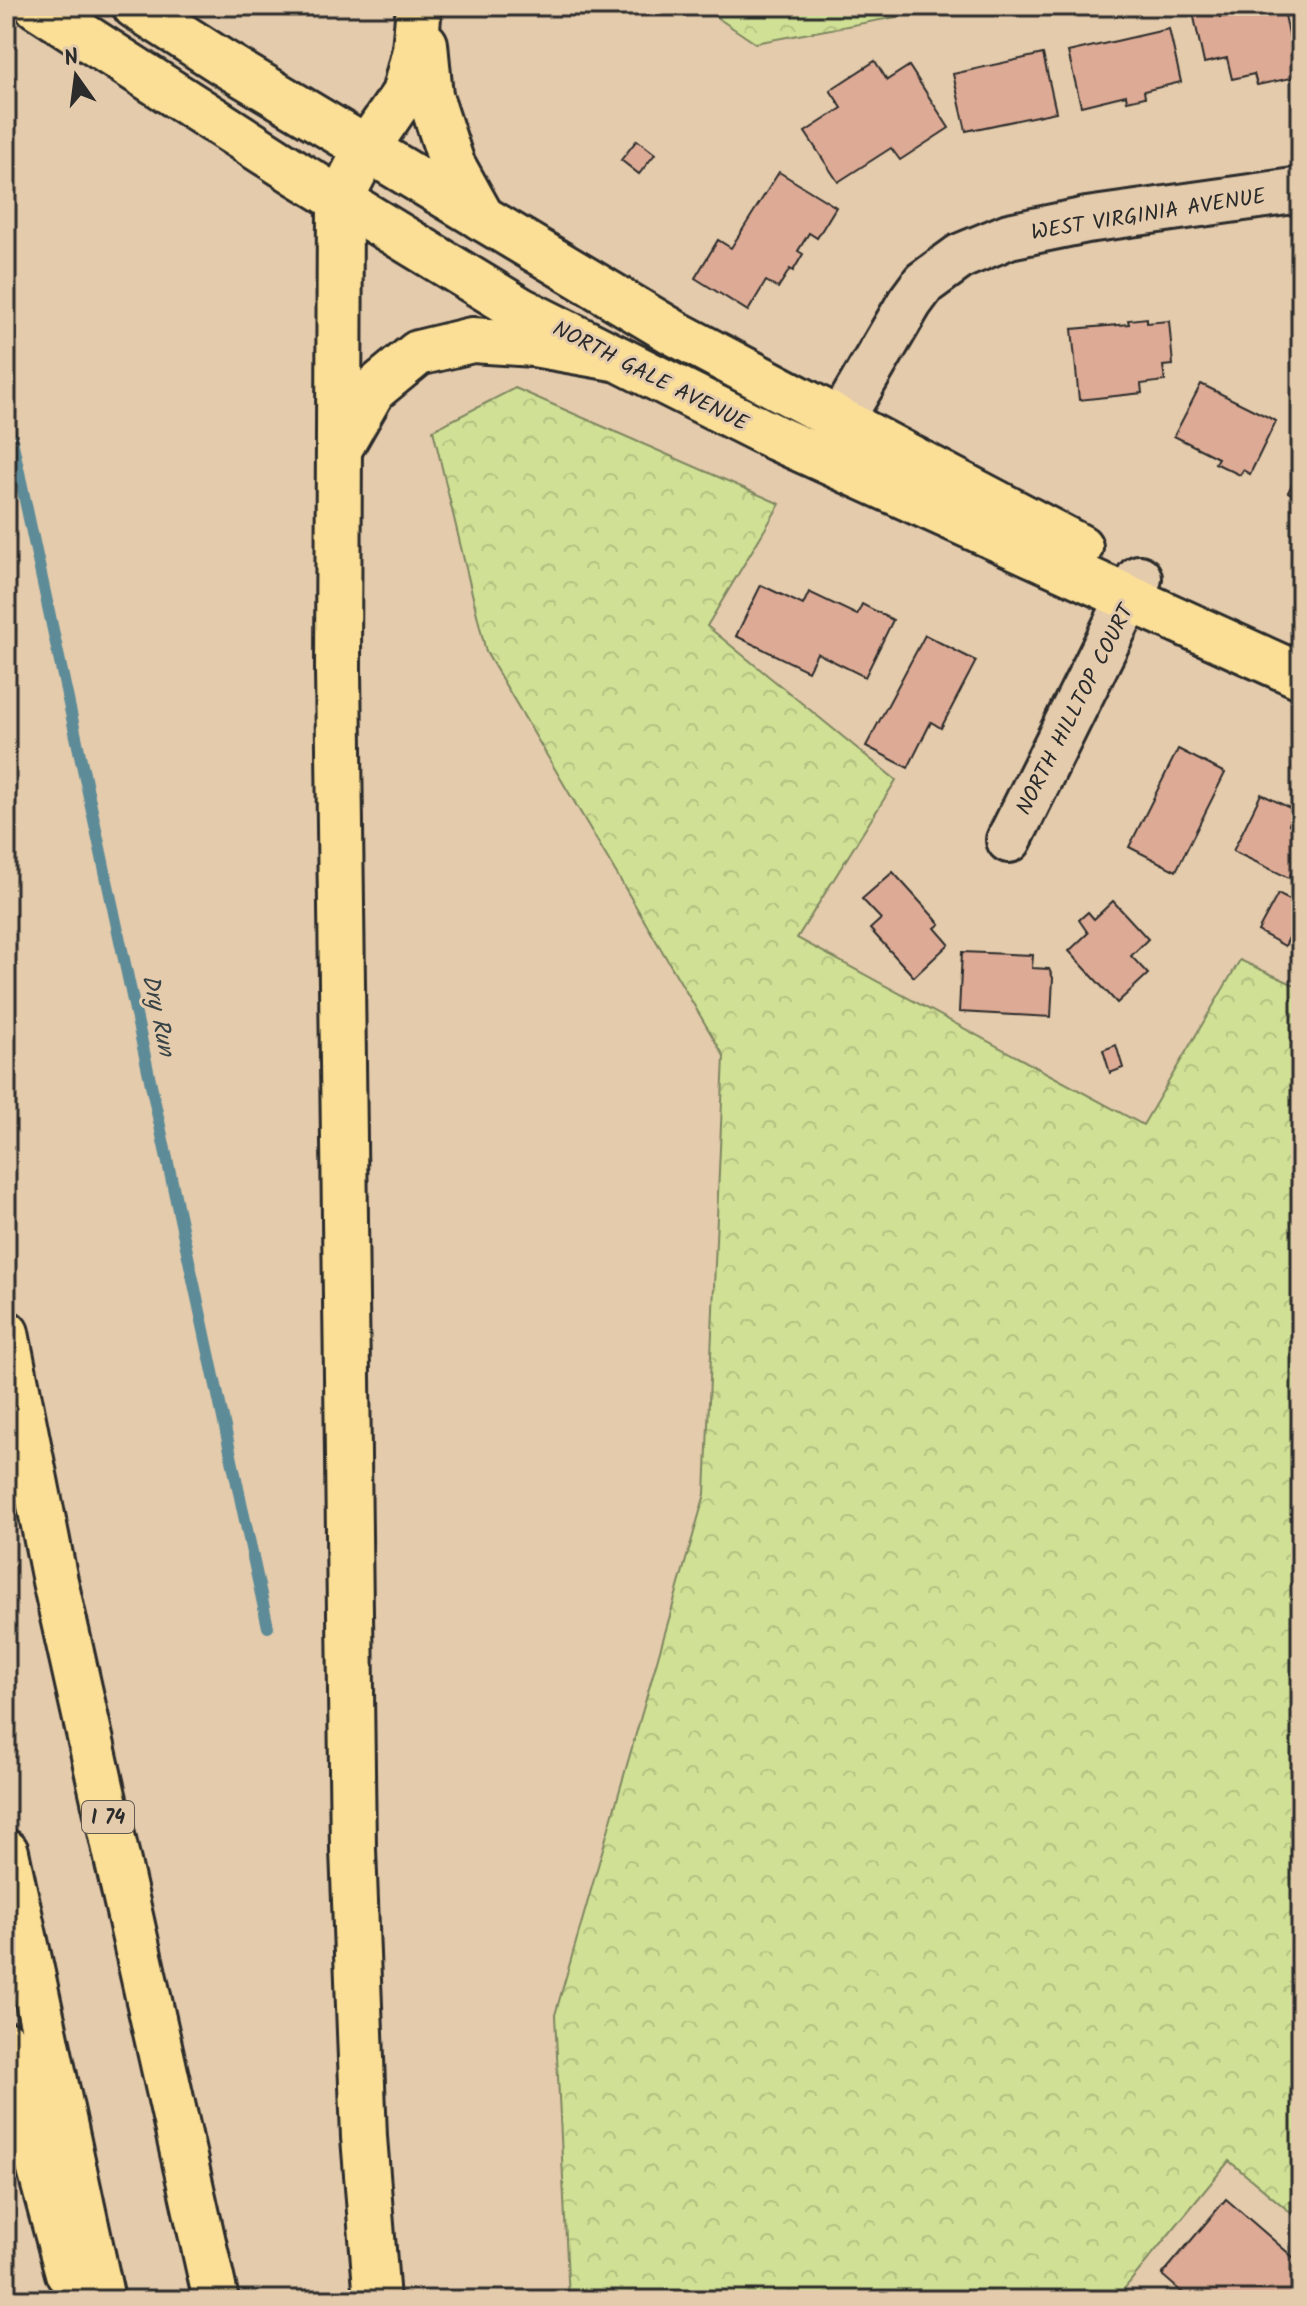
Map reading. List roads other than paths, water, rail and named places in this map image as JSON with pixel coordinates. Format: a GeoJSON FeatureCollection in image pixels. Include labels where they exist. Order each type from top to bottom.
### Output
{"type":"FeatureCollection","features":[{"type":"Feature","properties":{"kind":"main road","name":"NORTH GALE AVENUE"},"geometry":{"type":"LineString","coordinates":[[37,6],[340,200],[521,310],[821,459],[1134,588],[1301,665]]}},
{"type":"Feature","properties":{"kind":"main road","name":"NORTH GALE AVENUE"},"geometry":{"type":"LineString","coordinates":[[135,6],[673,332],[841,420],[1134,588],[1301,676]]}},
{"type":"Feature","properties":{"kind":"main road"},"geometry":{"type":"LineString","coordinates":[[377,2300],[364,2137],[353,1849],[338,669],[340,200],[367,148],[404,94],[415,50],[420,6]]}},
{"type":"Feature","properties":{"kind":"main road"},"geometry":{"type":"LineString","coordinates":[[420,6],[430,96],[452,164],[482,218]]}},
{"type":"Feature","properties":{"kind":"main road"},"geometry":{"type":"LineString","coordinates":[[339,448],[373,390],[418,353],[472,340],[534,344],[614,358]]}},
{"type":"Feature","properties":{"kind":"main road","name":"I 74"},"geometry":{"type":"LineString","coordinates":[[6,1333],[55,1581],[216,2300]]}},
{"type":"Feature","properties":{"kind":"main road"},"geometry":{"type":"LineString","coordinates":[[6,1852],[102,2300]]}},
{"type":"Feature","properties":{"kind":"main road"},"geometry":{"type":"LineString","coordinates":[[6,2044],[76,2300]]}},
{"type":"Feature","properties":{"kind":"street","name":"WEST VIRGINIA AVENUE"},"geometry":{"type":"LineString","coordinates":[[821,459],[895,325],[917,293],[943,268],[961,256],[1009,236],[1087,220],[1301,190]]}},
{"type":"Feature","properties":{"kind":"street","name":"NORTH HILLTOP COURT"},"geometry":{"type":"LineString","coordinates":[[1009,840],[1134,588]]}},
{"type":"Feature","properties":{"kind":"waterway","name":"Dry Run"},"geometry":{"type":"LineString","coordinates":[[6,412],[268,1627]]}}]}
